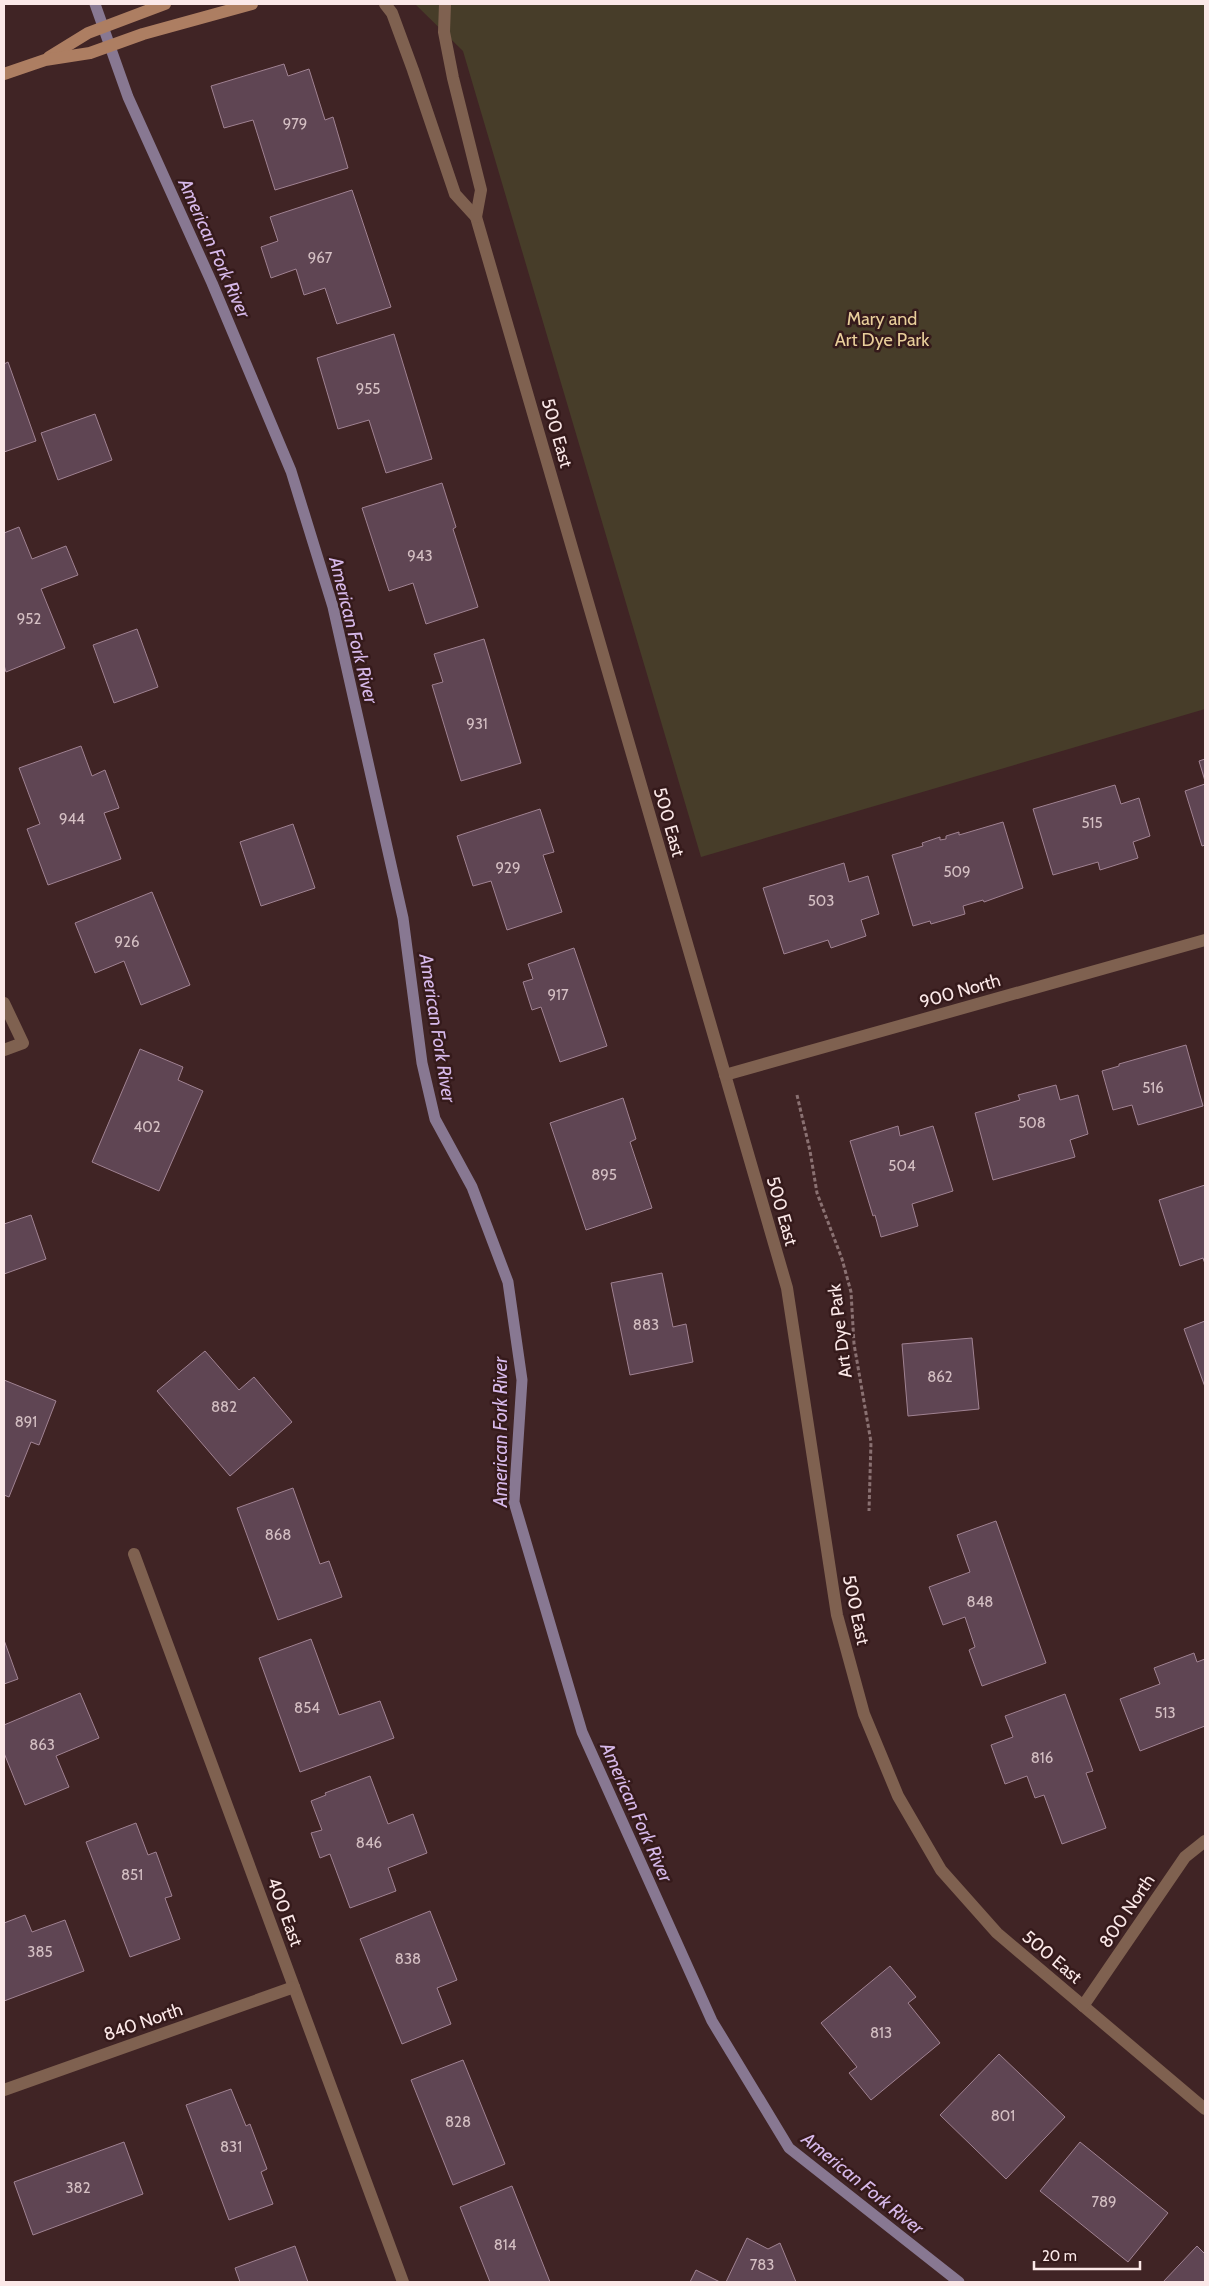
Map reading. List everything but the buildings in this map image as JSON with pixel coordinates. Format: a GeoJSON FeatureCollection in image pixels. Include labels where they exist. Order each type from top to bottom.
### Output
{"type":"FeatureCollection","features":[{"type":"Feature","properties":{"kind":"street"},"geometry":{"type":"LineString","coordinates":[[45,60],[88,33],[164,4]]}},
{"type":"Feature","properties":{"kind":"street"},"geometry":{"type":"LineString","coordinates":[[4,74],[45,60],[90,53],[171,26],[252,4]]}},
{"type":"Feature","properties":{"kind":"street","name":"500 East"},"geometry":{"type":"LineString","coordinates":[[385,4],[392,13],[455,194],[476,217],[786,1288],[837,1615],[864,1714],[898,1796],[940,1870],[997,1933],[1205,2109]]}},
{"type":"Feature","properties":{"kind":"street","name":"500 East"},"geometry":{"type":"LineString","coordinates":[[445,4],[444,32],[453,78],[481,190],[476,217]]}},
{"type":"Feature","properties":{"kind":"street","name":"900 North"},"geometry":{"type":"LineString","coordinates":[[725,1075],[1205,940]]}},
{"type":"Feature","properties":{"kind":"street"},"geometry":{"type":"LineString","coordinates":[[4,1004],[24,1043],[4,1050]]}},
{"type":"Feature","properties":{"kind":"street","name":"400 East"},"geometry":{"type":"LineString","coordinates":[[134,1554],[403,2282]]}},
{"type":"Feature","properties":{"kind":"street","name":"800 North"},"geometry":{"type":"LineString","coordinates":[[1083,2006],[1185,1857],[1205,1841]]}},
{"type":"Feature","properties":{"kind":"street","name":"840 North"},"geometry":{"type":"LineString","coordinates":[[4,2090],[294,1987]]}},
{"type":"Feature","properties":{"kind":"path","name":"Art Dye Park"},"geometry":{"type":"LineString","coordinates":[[797,1095],[810,1151],[817,1193],[842,1259],[851,1292],[854,1344],[871,1442],[869,1511]]}},
{"type":"Feature","properties":{"kind":"green space","name":"Mary and Art Dye Park"},"geometry":{"type":"Polygon","coordinates":[[[415,4],[1205,4],[1205,709],[701,857],[463,51],[415,4]]]}},
{"type":"Feature","properties":{"kind":"waterway","name":"American Fork River"},"geometry":{"type":"LineString","coordinates":[[95,4],[128,97],[212,283],[291,471],[333,607],[403,918],[422,1063],[435,1119],[472,1187],[508,1282],[522,1380],[514,1502],[582,1732],[712,2021],[789,2148],[959,2282]]}}]}
